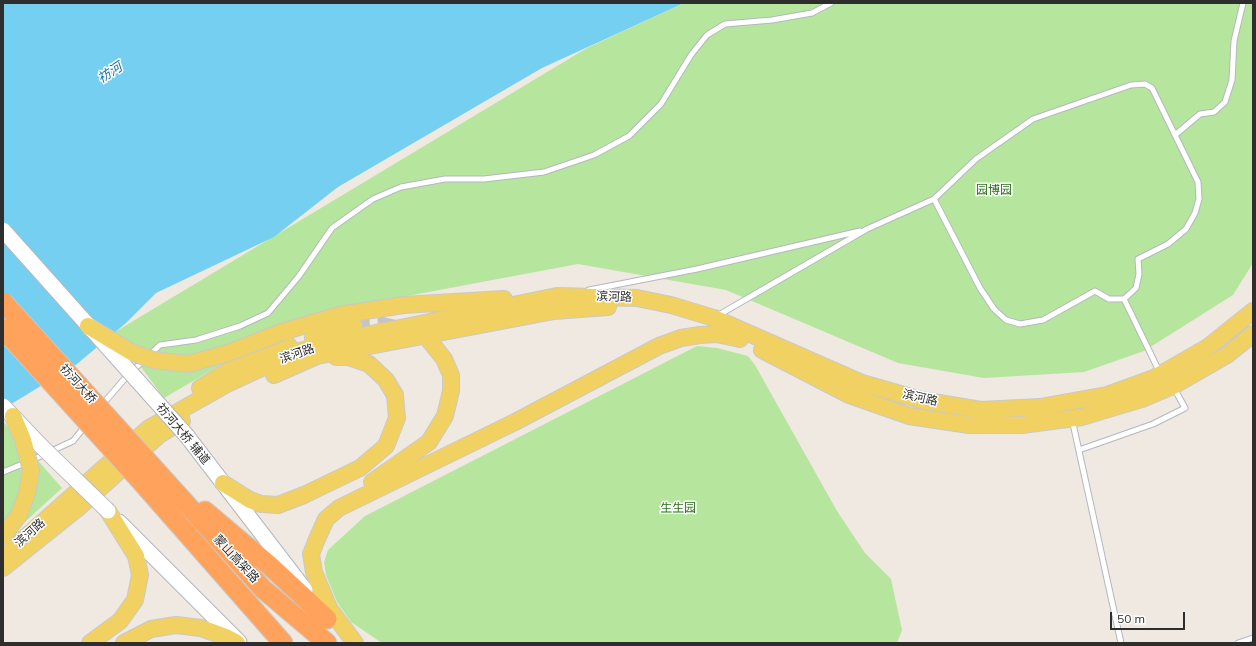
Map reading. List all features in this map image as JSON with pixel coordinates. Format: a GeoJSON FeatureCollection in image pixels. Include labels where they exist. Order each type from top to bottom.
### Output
{"type":"FeatureCollection","features":[{"type":"Feature","properties":{"kind":"highway","name":"祊河大桥"},"geometry":{"type":"LineString","coordinates":[[3,302],[152,466]]}},
{"type":"Feature","properties":{"kind":"highway","name":"祊河大桥"},"geometry":{"type":"LineString","coordinates":[[3,329],[138,478]]}},
{"type":"Feature","properties":{"kind":"highway"},"geometry":{"type":"LineString","coordinates":[[152,466],[269,565],[327,620]]}},
{"type":"Feature","properties":{"kind":"highway","name":"蒙山高架路"},"geometry":{"type":"LineString","coordinates":[[152,466],[263,589],[327,643]]}},
{"type":"Feature","properties":{"kind":"highway","name":"蒙山高架路"},"geometry":{"type":"LineString","coordinates":[[138,478],[283,643]]}},
{"type":"Feature","properties":{"kind":"main road","name":"祊河大桥 辅道"},"geometry":{"type":"LineString","coordinates":[[3,230],[187,436],[327,620],[355,643]]}},
{"type":"Feature","properties":{"kind":"main road","name":"滨河路"},"geometry":{"type":"LineString","coordinates":[[3,556],[125,448],[155,424],[230,383],[296,352],[366,335],[558,296],[637,298],[671,305],[714,318],[862,383],[921,400],[981,410],[1040,407],[1107,395],[1160,374],[1208,347],[1253,311]]}},
{"type":"Feature","properties":{"kind":"main road"},"geometry":{"type":"LineString","coordinates":[[88,326],[131,352],[153,360],[188,364],[228,354],[282,332],[340,315],[403,305],[558,296]]}},
{"type":"Feature","properties":{"kind":"main road","name":"滨河路"},"geometry":{"type":"LineString","coordinates":[[3,568],[78,508],[159,435],[208,405],[317,356],[554,311],[590,308],[637,307],[711,326],[740,339],[849,395],[909,416],[969,425],[1022,425],[1072,418],[1142,399],[1173,386],[1227,355],[1253,334]]}},
{"type":"Feature","properties":{"kind":"main road"},"geometry":{"type":"LineString","coordinates":[[125,448],[143,424],[155,413],[231,369],[263,354],[354,326]]}},
{"type":"Feature","properties":{"kind":"main road"},"geometry":{"type":"LineString","coordinates":[[339,508],[515,422],[659,346],[681,338],[700,335],[717,334],[740,339]]}},
{"type":"Feature","properties":{"kind":"main road"},"geometry":{"type":"LineString","coordinates":[[355,643],[329,608],[314,572],[312,554],[316,539],[326,520],[372,482],[429,442],[445,416],[452,391],[451,375],[444,359],[429,340]]}},
{"type":"Feature","properties":{"kind":"main road"},"geometry":{"type":"LineString","coordinates":[[223,483],[250,500],[261,504],[278,505],[304,495],[360,468],[386,446],[397,418],[395,395],[386,380],[369,364],[348,357],[317,356]]}},
{"type":"Feature","properties":{"kind":"main road"},"geometry":{"type":"LineString","coordinates":[[8,411],[240,643]]}},
{"type":"Feature","properties":{"kind":"main road"},"geometry":{"type":"LineString","coordinates":[[3,536],[19,515],[31,470],[23,440],[8,411]]}},
{"type":"Feature","properties":{"kind":"main road"},"geometry":{"type":"LineString","coordinates":[[90,643],[120,621],[135,600],[140,575],[136,556],[108,511]]}},
{"type":"Feature","properties":{"kind":"main road"},"geometry":{"type":"LineString","coordinates":[[124,643],[151,629],[176,626],[200,628],[226,636],[236,643]]}},
{"type":"Feature","properties":{"kind":"lane"},"geometry":{"type":"LineString","coordinates":[[97,411],[127,376],[160,346],[196,340],[240,326],[268,313],[299,276],[332,228],[373,199],[401,187],[445,179],[484,179],[544,172],[594,155],[629,136],[661,104],[691,55],[707,35],[725,24],[772,20],[812,13],[831,3]]}},
{"type":"Feature","properties":{"kind":"lane"},"geometry":{"type":"LineString","coordinates":[[1175,135],[1200,114],[1214,112],[1225,102],[1232,80],[1234,41],[1243,3]]}},
{"type":"Feature","properties":{"kind":"lane"},"geometry":{"type":"LineString","coordinates":[[714,318],[867,229],[934,199],[976,159],[1033,119],[1131,85],[1145,84],[1152,88],[1198,182],[1199,199],[1195,213],[1186,229],[1168,244],[1138,259],[1139,274],[1136,288],[1124,299],[1109,299],[1095,291],[1043,320],[1020,324],[1006,320],[994,309],[980,288],[934,199]]}},
{"type":"Feature","properties":{"kind":"lane"},"geometry":{"type":"LineString","coordinates":[[558,296],[697,269],[867,229]]}},
{"type":"Feature","properties":{"kind":"lane"},"geometry":{"type":"LineString","coordinates":[[1124,299],[1160,374]]}},
{"type":"Feature","properties":{"kind":"lane"},"geometry":{"type":"LineString","coordinates":[[1079,450],[1153,424],[1185,408],[1173,386]]}},
{"type":"Feature","properties":{"kind":"lane"},"geometry":{"type":"LineString","coordinates":[[3,472],[30,462],[73,441],[92,417]]}},
{"type":"Feature","properties":{"kind":"lane"},"geometry":{"type":"LineString","coordinates":[[1072,418],[1121,643]]}},
{"type":"Feature","properties":{"kind":"lane"},"geometry":{"type":"LineString","coordinates":[[1238,643],[1253,638]]}},
{"type":"Feature","properties":{"kind":"green space","name":"园博园"},"geometry":{"type":"Polygon","coordinates":[[[684,3],[1253,3],[1253,263],[1233,295],[1144,351],[1084,372],[984,378],[898,363],[726,290],[578,264],[402,297],[294,322],[164,398],[115,332],[587,48],[684,3]]]}},
{"type":"Feature","properties":{"kind":"green space","name":"生生园"},"geometry":{"type":"Polygon","coordinates":[[[697,346],[717,348],[748,356],[755,365],[837,511],[865,553],[891,579],[902,630],[897,643],[382,643],[351,622],[337,602],[326,575],[324,562],[328,550],[365,516],[697,346]]]}},
{"type":"Feature","properties":{"kind":"green space"},"geometry":{"type":"Polygon","coordinates":[[[3,421],[62,488],[3,542],[3,421]]]}},
{"type":"Feature","properties":{"kind":"water","name":"祊河"},"geometry":{"type":"Polygon","coordinates":[[[3,3],[684,3],[542,68],[338,187],[274,237],[156,293],[126,323],[77,364],[3,409],[3,3]]]}},
{"type":"Feature","properties":{"kind":"tunnel"},"geometry":{"type":"LineString","coordinates":[[354,326],[378,324],[400,329]]}}]}
